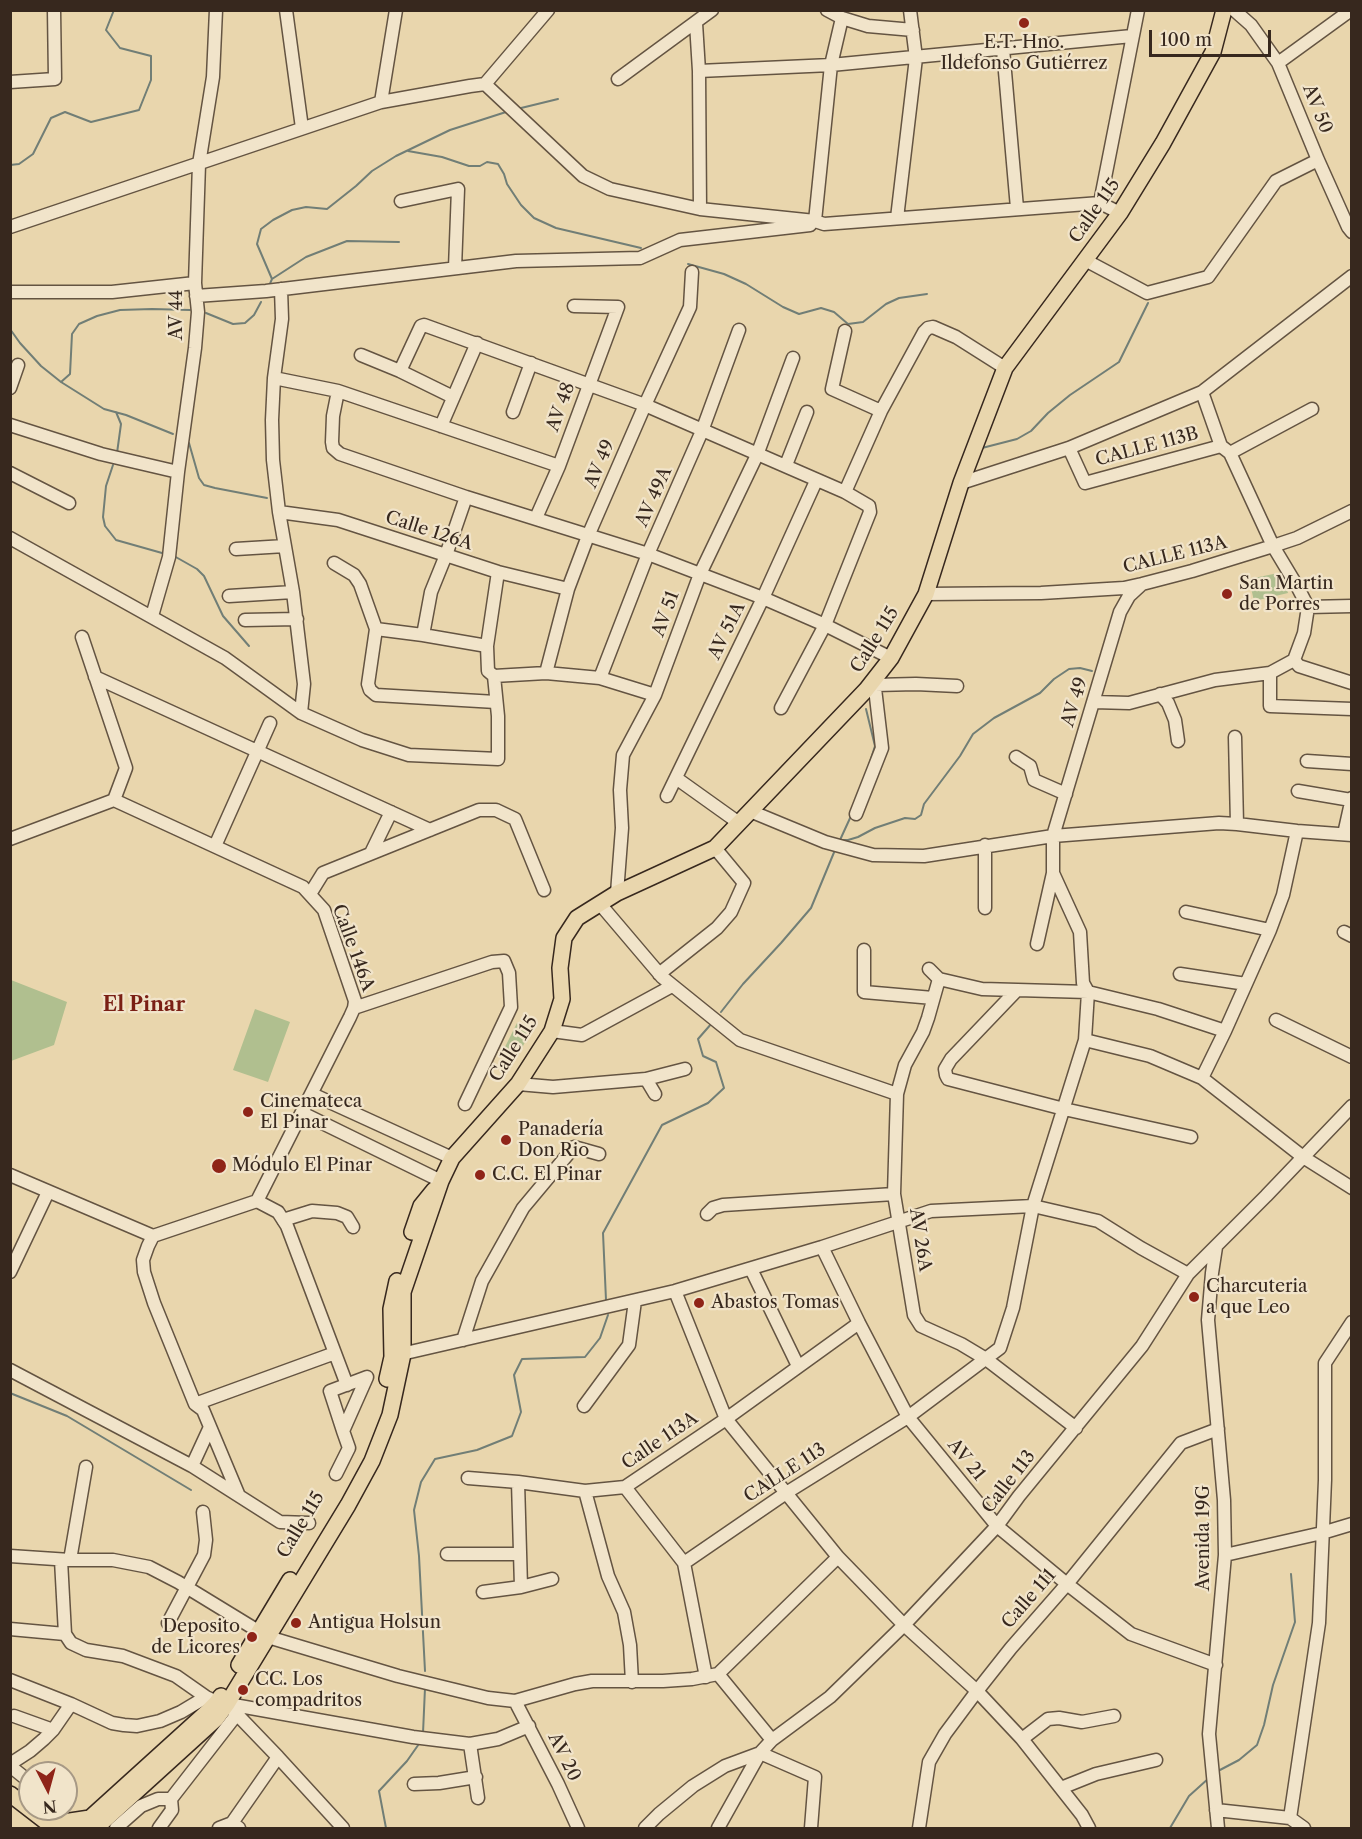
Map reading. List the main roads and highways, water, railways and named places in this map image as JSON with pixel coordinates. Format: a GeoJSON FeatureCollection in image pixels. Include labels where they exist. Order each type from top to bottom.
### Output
{"type":"FeatureCollection","features":[{"type":"Feature","properties":{"kind":"main road","name":"Calle 115"},"geometry":{"type":"LineString","coordinates":[[91,1826],[113,1822],[216,1719],[222,1704],[338,1503],[362,1457],[380,1414],[397,1355],[391,1309],[394,1288],[421,1206],[441,1181],[452,1158],[518,1084],[552,1031],[562,999],[560,968],[564,938],[577,918],[617,892],[715,848],[874,683],[891,658],[926,594],[961,483],[1005,368],[1120,213],[1163,143],[1213,52],[1224,10]]}},
{"type":"Feature","properties":{"kind":"main road","name":"Calle 115"},"geometry":{"type":"LineString","coordinates":[[91,1826],[222,1704]]}},
{"type":"Feature","properties":{"kind":"main road"},"geometry":{"type":"LineString","coordinates":[[10,1794],[46,1825],[57,1823],[91,1826]]}},
{"type":"Feature","properties":{"kind":"waterway"},"geometry":{"type":"LineString","coordinates":[[10,165],[19,164],[33,154],[51,118],[65,112],[91,122],[139,110],[151,80],[151,56],[120,48],[106,30],[114,10]]}},
{"type":"Feature","properties":{"kind":"waterway"},"geometry":{"type":"LineString","coordinates":[[517,109],[558,99]]}},
{"type":"Feature","properties":{"kind":"waterway"},"geometry":{"type":"LineString","coordinates":[[269,286],[272,279],[257,244],[261,229],[273,220],[292,210],[306,207],[327,209],[372,171],[396,156],[450,130],[506,112]]}},
{"type":"Feature","properties":{"kind":"waterway"},"geometry":{"type":"LineString","coordinates":[[408,151],[442,157],[469,166],[480,166],[487,162],[498,164],[507,184],[521,205],[534,218],[556,228],[641,248]]}},
{"type":"Feature","properties":{"kind":"waterway"},"geometry":{"type":"LineString","coordinates":[[272,279],[306,257],[347,241],[399,242]]}},
{"type":"Feature","properties":{"kind":"waterway"},"geometry":{"type":"LineString","coordinates":[[688,264],[724,274],[799,314],[821,308],[834,312],[848,324],[863,322],[886,304],[899,298],[927,294]]}},
{"type":"Feature","properties":{"kind":"waterway"},"geometry":{"type":"LineString","coordinates":[[206,313],[233,324],[245,323],[254,315],[261,302]]}},
{"type":"Feature","properties":{"kind":"waterway"},"geometry":{"type":"LineString","coordinates":[[982,448],[1017,439],[1031,431],[1070,395],[1119,362],[1148,303]]}},
{"type":"Feature","properties":{"kind":"waterway"},"geometry":{"type":"LineString","coordinates":[[61,382],[70,374],[72,334],[79,324],[120,310],[190,310]]}},
{"type":"Feature","properties":{"kind":"waterway"},"geometry":{"type":"LineString","coordinates":[[10,329],[41,366],[61,382],[104,409],[126,415],[173,434]]}},
{"type":"Feature","properties":{"kind":"waterway"},"geometry":{"type":"LineString","coordinates":[[116,412],[121,424],[117,453]]}},
{"type":"Feature","properties":{"kind":"waterway"},"geometry":{"type":"LineString","coordinates":[[189,443],[199,478],[204,485],[267,498]]}},
{"type":"Feature","properties":{"kind":"waterway"},"geometry":{"type":"LineString","coordinates":[[113,465],[106,486],[103,517],[105,526],[116,540],[162,553]]}},
{"type":"Feature","properties":{"kind":"waterway"},"geometry":{"type":"LineString","coordinates":[[174,556],[197,569],[204,576],[223,616],[249,646]]}},
{"type":"Feature","properties":{"kind":"waterway"},"geometry":{"type":"LineString","coordinates":[[851,816],[840,840],[858,837],[875,828],[905,818],[915,819],[921,815],[924,804],[960,756],[973,734],[994,718],[1040,693],[1054,679],[1069,669],[1080,668],[1092,671]]}},
{"type":"Feature","properties":{"kind":"waterway"},"geometry":{"type":"LineString","coordinates":[[866,709],[875,746],[868,768]]}},
{"type":"Feature","properties":{"kind":"waterway"},"geometry":{"type":"LineString","coordinates":[[721,1012],[811,908],[835,850]]}},
{"type":"Feature","properties":{"kind":"waterway"},"geometry":{"type":"LineString","coordinates":[[606,1300],[603,1233],[662,1125],[708,1103],[724,1088],[716,1062],[703,1056],[698,1039],[712,1023]]}},
{"type":"Feature","properties":{"kind":"waterway"},"geometry":{"type":"LineString","coordinates":[[425,1671],[419,1556],[414,1510],[421,1482],[435,1459],[477,1450],[512,1436],[521,1412],[514,1375],[522,1359],[585,1357],[600,1338],[608,1315]]}},
{"type":"Feature","properties":{"kind":"waterway"},"geometry":{"type":"LineString","coordinates":[[10,1393],[67,1416],[191,1490]]}},
{"type":"Feature","properties":{"kind":"waterway"},"geometry":{"type":"LineString","coordinates":[[1218,1771],[1239,1760],[1257,1745],[1273,1685],[1295,1622],[1291,1574]]}},
{"type":"Feature","properties":{"kind":"waterway"},"geometry":{"type":"LineString","coordinates":[[423,1733],[425,1688]]}},
{"type":"Feature","properties":{"kind":"waterway"},"geometry":{"type":"LineString","coordinates":[[386,1828],[379,1791],[407,1761],[421,1741]]}},
{"type":"Feature","properties":{"kind":"waterway"},"geometry":{"type":"LineString","coordinates":[[1170,1828],[1189,1796],[1209,1778]]}},
{"type":"Feature","properties":{"kind":"place","name":"E.T. Hno. Ildefonso Gutiérrez"},"geometry":{"type":"Point","coordinates":[1024,23]}},
{"type":"Feature","properties":{"kind":"place","name":"San Martin de Porres"},"geometry":{"type":"Point","coordinates":[1227,594]}},
{"type":"Feature","properties":{"kind":"place","name":"Cinemateca El Pinar"},"geometry":{"type":"Point","coordinates":[248,1112]}},
{"type":"Feature","properties":{"kind":"place","name":"Panadería Don Rio"},"geometry":{"type":"Point","coordinates":[506,1140]}},
{"type":"Feature","properties":{"kind":"place","name":"Módulo El Pinar"},"geometry":{"type":"Point","coordinates":[219,1166]}},
{"type":"Feature","properties":{"kind":"place","name":"C.C. El Pinar"},"geometry":{"type":"Point","coordinates":[480,1175]}},
{"type":"Feature","properties":{"kind":"place","name":"Charcuteria a que Leo"},"geometry":{"type":"Point","coordinates":[1194,1297]}},
{"type":"Feature","properties":{"kind":"place","name":"Abastos Tomas"},"geometry":{"type":"Point","coordinates":[699,1303]}},
{"type":"Feature","properties":{"kind":"place","name":"Antigua Holsun"},"geometry":{"type":"Point","coordinates":[296,1623]}},
{"type":"Feature","properties":{"kind":"place","name":"Deposito de Licores"},"geometry":{"type":"Point","coordinates":[252,1637]}},
{"type":"Feature","properties":{"kind":"place","name":"CC. Los compadritos"},"geometry":{"type":"Point","coordinates":[243,1690]}},
{"type":"Feature","properties":{"kind":"district","name":"El Pinar"},"geometry":{"type":"Point","coordinates":[144,1005]}}]}
